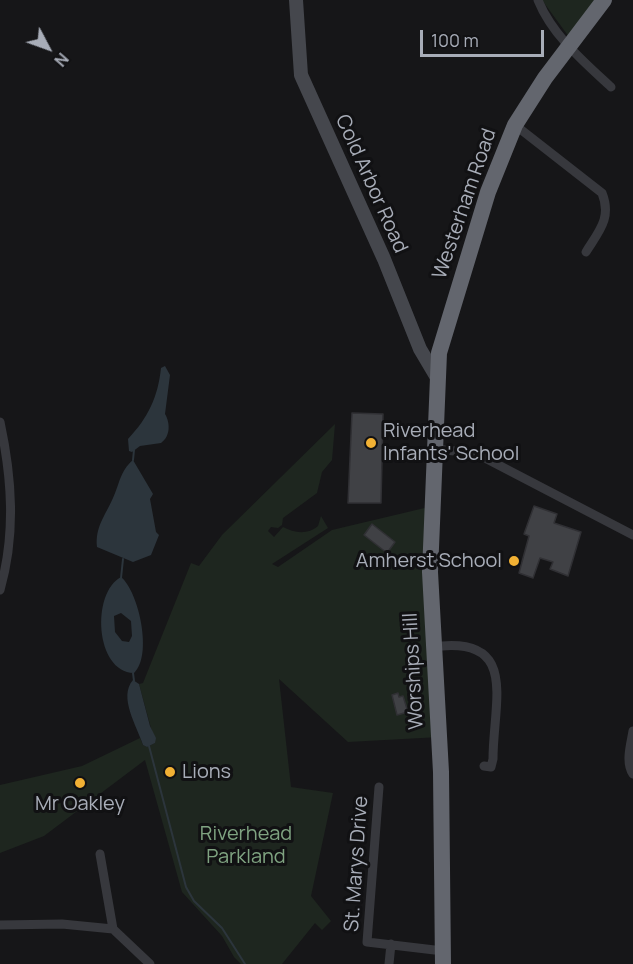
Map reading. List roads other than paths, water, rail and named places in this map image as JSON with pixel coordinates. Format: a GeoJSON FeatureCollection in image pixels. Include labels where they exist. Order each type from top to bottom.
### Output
{"type":"FeatureCollection","features":[{"type":"Feature","properties":{"kind":"highway","name":"Westerham Road"},"geometry":{"type":"LineString","coordinates":[[436,376],[448,318],[488,192],[515,125],[569,46],[604,0]]}},
{"type":"Feature","properties":{"kind":"highway","name":"Worships Hill"},"geometry":{"type":"LineString","coordinates":[[436,376],[430,572],[432,647],[441,772],[443,957]]}},
{"type":"Feature","properties":{"kind":"main road","name":"Cold Arbor Road"},"geometry":{"type":"LineString","coordinates":[[296,0],[301,75],[384,259],[420,349],[436,376]]}},
{"type":"Feature","properties":{"kind":"street"},"geometry":{"type":"LineString","coordinates":[[538,0],[569,46],[611,87]]}},
{"type":"Feature","properties":{"kind":"street"},"geometry":{"type":"LineString","coordinates":[[515,125],[602,193],[608,207],[603,224],[586,252]]}},
{"type":"Feature","properties":{"kind":"street"},"geometry":{"type":"LineString","coordinates":[[0,422],[12,507],[10,543],[0,590]]}},
{"type":"Feature","properties":{"kind":"street"},"geometry":{"type":"LineString","coordinates":[[434,449],[475,453],[633,535]]}},
{"type":"Feature","properties":{"kind":"street"},"geometry":{"type":"LineString","coordinates":[[432,647],[459,644],[472,647],[483,651],[492,662],[496,677],[496,700],[491,766]]}},
{"type":"Feature","properties":{"kind":"street"},"geometry":{"type":"LineString","coordinates":[[633,731],[629,752],[630,770],[633,774]]}},
{"type":"Feature","properties":{"kind":"street","name":"St. Marys Drive"},"geometry":{"type":"LineString","coordinates":[[379,787],[367,942],[391,944],[443,957]]}},
{"type":"Feature","properties":{"kind":"street"},"geometry":{"type":"LineString","coordinates":[[100,854],[113,929],[150,964]]}},
{"type":"Feature","properties":{"kind":"street"},"geometry":{"type":"LineString","coordinates":[[0,925],[62,924],[113,929]]}},
{"type":"Feature","properties":{"kind":"street"},"geometry":{"type":"LineString","coordinates":[[389,964],[391,944]]}},
{"type":"Feature","properties":{"kind":"waterway"},"geometry":{"type":"LineString","coordinates":[[133,460],[134,450]]}},
{"type":"Feature","properties":{"kind":"waterway"},"geometry":{"type":"LineString","coordinates":[[121,578],[123,559]]}},
{"type":"Feature","properties":{"kind":"waterway"},"geometry":{"type":"LineString","coordinates":[[133,673],[134,681]]}},
{"type":"Feature","properties":{"kind":"waterway"},"geometry":{"type":"LineString","coordinates":[[149,746],[186,887],[194,901],[222,928],[245,964]]}},
{"type":"Feature","properties":{"kind":"place","name":"Riverhead Infants' School"},"geometry":{"type":"Point","coordinates":[371,443]}},
{"type":"Feature","properties":{"kind":"place","name":"Amherst School"},"geometry":{"type":"Point","coordinates":[514,561]}},
{"type":"Feature","properties":{"kind":"place","name":"Lions"},"geometry":{"type":"Point","coordinates":[170,772]}},
{"type":"Feature","properties":{"kind":"place","name":"Mr Oakley"},"geometry":{"type":"Point","coordinates":[80,783]}},
{"type":"Feature","properties":{"kind":"park label","name":"Riverhead Parkland"},"geometry":{"type":"Point","coordinates":[246,846]}}]}
